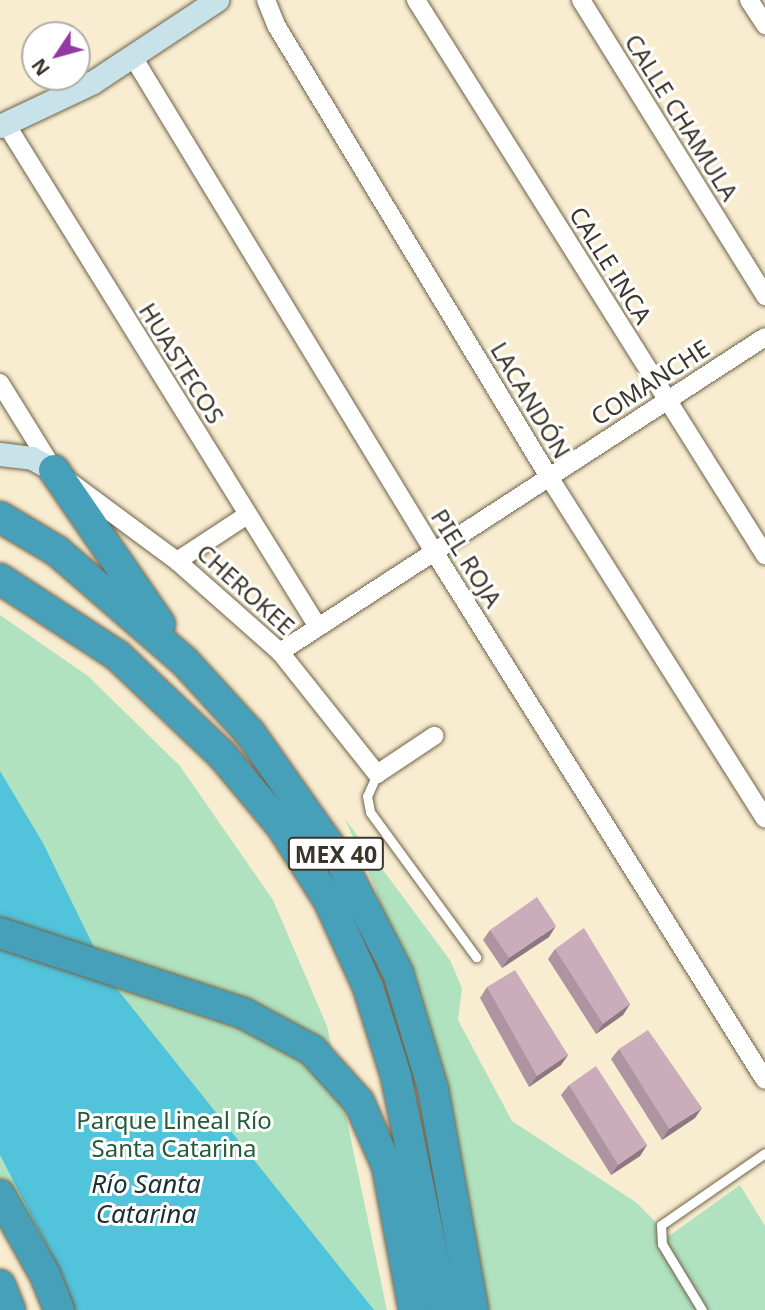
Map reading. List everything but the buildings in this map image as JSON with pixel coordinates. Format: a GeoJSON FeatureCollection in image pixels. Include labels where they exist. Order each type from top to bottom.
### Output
{"type":"FeatureCollection","features":[{"type":"Feature","properties":{"kind":"highway"},"geometry":{"type":"LineString","coordinates":[[54,470],[186,662]]}},
{"type":"Feature","properties":{"kind":"highway","name":"MEX 40"},"geometry":{"type":"LineString","coordinates":[[0,517],[57,551],[186,662],[250,733],[293,788],[341,862],[398,973],[433,1089],[473,1310]]}},
{"type":"Feature","properties":{"kind":"highway","name":"MEX 40"},"geometry":{"type":"LineString","coordinates":[[0,579],[118,656],[222,755],[282,827],[329,901],[368,987],[396,1076],[444,1310]]}},
{"type":"Feature","properties":{"kind":"highway"},"geometry":{"type":"LineString","coordinates":[[0,933],[243,1013],[312,1051],[359,1102],[387,1166],[414,1310]]}},
{"type":"Feature","properties":{"kind":"highway"},"geometry":{"type":"LineString","coordinates":[[0,1195],[19,1224],[59,1310]]}},
{"type":"Feature","properties":{"kind":"highway"},"geometry":{"type":"LineString","coordinates":[[0,1285],[10,1310]]}},
{"type":"Feature","properties":{"kind":"street"},"geometry":{"type":"LineString","coordinates":[[3,125],[74,93],[133,57],[191,7],[217,0]]}},
{"type":"Feature","properties":{"kind":"street","name":"LACANDÓN"},"geometry":{"type":"LineString","coordinates":[[266,0],[276,25],[549,477],[765,819]]}},
{"type":"Feature","properties":{"kind":"street","name":"CALLE INCA"},"geometry":{"type":"LineString","coordinates":[[416,0],[765,555]]}},
{"type":"Feature","properties":{"kind":"street","name":"CALLE CHAMULA"},"geometry":{"type":"LineString","coordinates":[[581,0],[765,296]]}},
{"type":"Feature","properties":{"kind":"street"},"geometry":{"type":"LineString","coordinates":[[749,0],[765,25]]}},
{"type":"Feature","properties":{"kind":"street","name":"PIEL ROJA"},"geometry":{"type":"LineString","coordinates":[[133,57],[433,550],[765,1080]]}},
{"type":"Feature","properties":{"kind":"street","name":"HUASTECOS"},"geometry":{"type":"LineString","coordinates":[[3,125],[318,627]]}},
{"type":"Feature","properties":{"kind":"street","name":"COMANCHE"},"geometry":{"type":"LineString","coordinates":[[280,652],[433,550],[765,337]]}},
{"type":"Feature","properties":{"kind":"street"},"geometry":{"type":"LineString","coordinates":[[0,383],[54,470]]}},
{"type":"Feature","properties":{"kind":"street"},"geometry":{"type":"LineString","coordinates":[[0,454],[32,458],[54,470]]}},
{"type":"Feature","properties":{"kind":"street","name":"CHEROKEE"},"geometry":{"type":"LineString","coordinates":[[54,470],[177,561],[280,652],[377,774]]}},
{"type":"Feature","properties":{"kind":"street"},"geometry":{"type":"LineString","coordinates":[[177,561],[247,515]]}},
{"type":"Feature","properties":{"kind":"street"},"geometry":{"type":"LineString","coordinates":[[377,774],[433,736]]}},
{"type":"Feature","properties":{"kind":"lane"},"geometry":{"type":"LineString","coordinates":[[377,774],[367,796],[370,812],[476,957]]}},
{"type":"Feature","properties":{"kind":"lane"},"geometry":{"type":"LineString","coordinates":[[702,1310],[662,1244],[661,1225],[765,1153]]}},
{"type":"Feature","properties":{"kind":"green space","name":"Parque Lineal Río Santa Catarina"},"geometry":{"type":"Polygon","coordinates":[[[0,615],[88,676],[180,766],[273,900],[327,1026],[387,1310],[54,1310],[0,1190],[0,615]]]}},
{"type":"Feature","properties":{"kind":"green space"},"geometry":{"type":"Polygon","coordinates":[[[345,819],[450,960],[462,988],[458,1020],[512,1121],[637,1203],[669,1236],[740,1185],[765,1226],[765,1310],[489,1310],[468,1244],[426,1048],[375,888],[345,819]]]}},
{"type":"Feature","properties":{"kind":"water","name":"Río Santa Catarina"},"geometry":{"type":"Polygon","coordinates":[[[0,771],[43,843],[110,980],[374,1310],[74,1310],[63,1277],[0,1155],[0,771]]]}}]}
